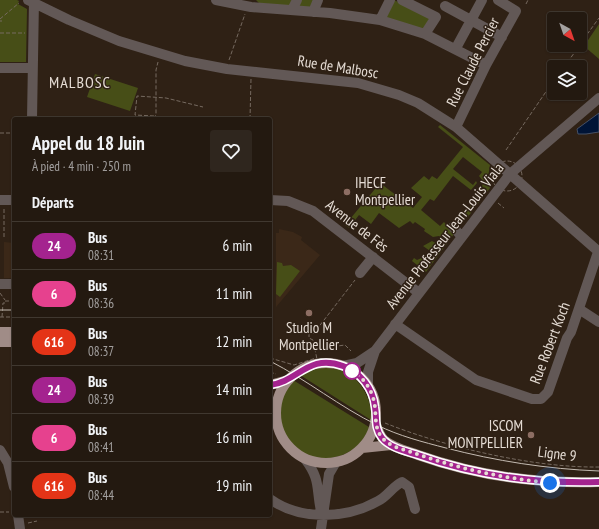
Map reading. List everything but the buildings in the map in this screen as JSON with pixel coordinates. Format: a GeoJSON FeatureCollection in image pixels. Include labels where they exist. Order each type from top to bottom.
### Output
{"type":"FeatureCollection","features":[{"type":"Feature","properties":{"kind":"main road"},"geometry":{"type":"LineString","coordinates":[[0,332],[12,332]]}},
{"type":"Feature","properties":{"kind":"main road"},"geometry":{"type":"LineString","coordinates":[[0,342],[12,342]]}},
{"type":"Feature","properties":{"kind":"main road"},"geometry":{"type":"LineString","coordinates":[[375,420],[371,435],[362,448],[346,459],[336,462],[315,462],[305,459],[291,449],[280,435],[273,405],[288,380],[302,369],[317,361],[335,364],[343,366],[361,377],[368,386],[374,398],[375,420],[379,434],[391,445],[441,463],[481,474],[550,483],[599,482]]}},
{"type":"Feature","properties":{"kind":"main road"},"geometry":{"type":"LineString","coordinates":[[272,384],[288,380]]}},
{"type":"Feature","properties":{"kind":"main road"},"geometry":{"type":"LineString","coordinates":[[362,448],[391,445]]}},
{"type":"Feature","properties":{"kind":"street"},"geometry":{"type":"LineString","coordinates":[[216,0],[380,20],[425,34],[456,48],[486,65]]}},
{"type":"Feature","properties":{"kind":"street"},"geometry":{"type":"LineString","coordinates":[[292,10],[297,0]]}},
{"type":"Feature","properties":{"kind":"street"},"geometry":{"type":"LineString","coordinates":[[313,12],[318,0]]}},
{"type":"Feature","properties":{"kind":"street"},"geometry":{"type":"LineString","coordinates":[[380,20],[390,0]]}},
{"type":"Feature","properties":{"kind":"street"},"geometry":{"type":"LineString","coordinates":[[402,0],[436,17]]}},
{"type":"Feature","properties":{"kind":"street"},"geometry":{"type":"LineString","coordinates":[[456,48],[482,0]]}},
{"type":"Feature","properties":{"kind":"street","name":"Rue Claude Percier"},"geometry":{"type":"LineString","coordinates":[[456,127],[486,65],[516,11],[498,0]]}},
{"type":"Feature","properties":{"kind":"street"},"geometry":{"type":"LineString","coordinates":[[29,2],[32,68],[32,117]]}},
{"type":"Feature","properties":{"kind":"street","name":"Rue de Malbosc"},"geometry":{"type":"LineString","coordinates":[[29,2],[119,41],[185,61],[227,68],[358,82],[399,95],[418,103],[456,127],[599,252]]}},
{"type":"Feature","properties":{"kind":"street"},"geometry":{"type":"LineString","coordinates":[[425,34],[447,3],[472,20],[502,37]]}},
{"type":"Feature","properties":{"kind":"street"},"geometry":{"type":"LineString","coordinates":[[0,68],[32,68]]}},
{"type":"Feature","properties":{"kind":"street","name":"Avenue Professeur Jean-Louis Viala"},"geometry":{"type":"LineString","coordinates":[[368,386],[368,372],[375,351],[510,174],[599,98]]}},
{"type":"Feature","properties":{"kind":"street","name":"Avenue de Fès"},"geometry":{"type":"LineString","coordinates":[[272,200],[288,201],[313,210],[419,293]]}},
{"type":"Feature","properties":{"kind":"street"},"geometry":{"type":"LineString","coordinates":[[2,205],[12,201]]}},
{"type":"Feature","properties":{"kind":"street"},"geometry":{"type":"LineString","coordinates":[[453,227],[462,237]]}},
{"type":"Feature","properties":{"kind":"street","name":"Rue Robert Koch"},"geometry":{"type":"LineString","coordinates":[[395,324],[476,380],[537,400],[548,392],[567,338],[582,311],[599,252]]}},
{"type":"Feature","properties":{"kind":"street"},"geometry":{"type":"LineString","coordinates":[[360,273],[373,257]]}},
{"type":"Feature","properties":{"kind":"street"},"geometry":{"type":"LineString","coordinates":[[0,284],[12,284]]}},
{"type":"Feature","properties":{"kind":"street"},"geometry":{"type":"LineString","coordinates":[[582,311],[599,316]]}},
{"type":"Feature","properties":{"kind":"street"},"geometry":{"type":"LineString","coordinates":[[582,311],[599,322]]}},
{"type":"Feature","properties":{"kind":"street"},"geometry":{"type":"LineString","coordinates":[[0,328],[9,328],[12,330]]}},
{"type":"Feature","properties":{"kind":"street","name":"Avenue Professeur Jean-Louis Viala"},"geometry":{"type":"LineString","coordinates":[[343,366],[357,363],[375,351]]}},
{"type":"Feature","properties":{"kind":"street"},"geometry":{"type":"LineString","coordinates":[[0,450],[8,463],[12,479]]}},
{"type":"Feature","properties":{"kind":"street"},"geometry":{"type":"LineString","coordinates":[[305,459],[315,474],[318,483],[322,515]]}},
{"type":"Feature","properties":{"kind":"street"},"geometry":{"type":"LineString","coordinates":[[321,529],[329,474],[336,462]]}},
{"type":"Feature","properties":{"kind":"street"},"geometry":{"type":"LineString","coordinates":[[272,500],[296,512],[322,515],[336,514],[365,508],[380,501],[402,482],[409,487],[415,509]]}},
{"type":"Feature","properties":{"kind":"path"},"geometry":{"type":"LineString","coordinates":[[526,4],[528,0]]}},
{"type":"Feature","properties":{"kind":"path"},"geometry":{"type":"LineString","coordinates":[[1,20],[29,2]]}},
{"type":"Feature","properties":{"kind":"path"},"geometry":{"type":"LineString","coordinates":[[227,68],[250,4]]}},
{"type":"Feature","properties":{"kind":"path"},"geometry":{"type":"LineString","coordinates":[[587,35],[599,18]]}},
{"type":"Feature","properties":{"kind":"path"},"geometry":{"type":"LineString","coordinates":[[0,33],[28,33]]}},
{"type":"Feature","properties":{"kind":"path"},"geometry":{"type":"LineString","coordinates":[[159,60],[156,70],[156,98],[156,114],[154,116],[135,115],[135,102],[137,96],[156,98],[203,107]]}},
{"type":"Feature","properties":{"kind":"path"},"geometry":{"type":"LineString","coordinates":[[250,83],[250,117]]}},
{"type":"Feature","properties":{"kind":"path"},"geometry":{"type":"LineString","coordinates":[[506,150],[547,90]]}},
{"type":"Feature","properties":{"kind":"path"},"geometry":{"type":"LineString","coordinates":[[0,134],[12,133]]}},
{"type":"Feature","properties":{"kind":"path"},"geometry":{"type":"LineString","coordinates":[[496,202],[504,208]]}},
{"type":"Feature","properties":{"kind":"path"},"geometry":{"type":"LineString","coordinates":[[2,205],[4,237]]}},
{"type":"Feature","properties":{"kind":"path"},"geometry":{"type":"LineString","coordinates":[[272,359],[294,365],[317,361],[313,340],[309,338],[309,334],[314,333],[360,273]]}},
{"type":"Feature","properties":{"kind":"path"},"geometry":{"type":"LineString","coordinates":[[0,293],[5,301]]}},
{"type":"Feature","properties":{"kind":"path"},"geometry":{"type":"LineString","coordinates":[[5,301],[12,301]]}},
{"type":"Feature","properties":{"kind":"path"},"geometry":{"type":"LineString","coordinates":[[5,301],[5,303],[3,303],[1,317],[12,317]]}},
{"type":"Feature","properties":{"kind":"path"},"geometry":{"type":"LineString","coordinates":[[302,343],[305,349],[315,350],[345,345],[351,351]]}},
{"type":"Feature","properties":{"kind":"path","name":"Ligne 9"},"geometry":{"type":"LineString","coordinates":[[375,420],[411,433],[488,453],[558,465],[599,468]]}},
{"type":"Feature","properties":{"kind":"path"},"geometry":{"type":"LineString","coordinates":[[23,526],[37,521]]}},
{"type":"Feature","properties":{"kind":"shaded area"},"geometry":{"type":"Polygon","coordinates":[[[279,229],[293,232],[302,237],[301,240],[320,255],[276,307],[276,233],[279,233],[279,229]]]}},
{"type":"Feature","properties":{"kind":"shaded area"},"geometry":{"type":"Polygon","coordinates":[[[4,242],[12,243],[12,278],[4,278],[4,242]]]}},
{"type":"Feature","properties":{"kind":"green space"},"geometry":{"type":"Polygon","coordinates":[[[0,0],[17,0],[19,1],[18,4],[27,9],[26,62],[0,62],[0,0]]]}},
{"type":"Feature","properties":{"kind":"green space"},"geometry":{"type":"Polygon","coordinates":[[[256,0],[316,0],[312,9],[259,3],[256,0]]]}},
{"type":"Feature","properties":{"kind":"green space"},"geometry":{"type":"Polygon","coordinates":[[[394,0],[430,18],[423,30],[385,17],[394,0]]]}},
{"type":"Feature","properties":{"kind":"green space"},"geometry":{"type":"Polygon","coordinates":[[[599,24],[599,59],[587,49],[587,42],[599,24]]]}},
{"type":"Feature","properties":{"kind":"green space"},"geometry":{"type":"Polygon","coordinates":[[[95,74],[138,88],[130,111],[87,97],[95,74]]]}},
{"type":"Feature","properties":{"kind":"green space"},"geometry":{"type":"Polygon","coordinates":[[[440,125],[490,165],[488,177],[490,188],[467,218],[463,215],[486,188],[482,187],[483,181],[479,176],[482,172],[463,157],[453,169],[473,185],[476,181],[477,183],[471,190],[453,176],[434,201],[430,199],[421,210],[440,226],[444,222],[454,234],[426,272],[412,261],[414,258],[417,260],[433,253],[423,246],[432,241],[439,245],[442,239],[439,236],[433,237],[415,222],[413,224],[410,221],[399,228],[379,213],[371,224],[359,215],[349,228],[345,225],[380,183],[413,208],[422,197],[411,188],[424,176],[429,180],[432,176],[437,179],[463,147],[438,127],[440,125]]]}},
{"type":"Feature","properties":{"kind":"green space"},"geometry":{"type":"Polygon","coordinates":[[[272,234],[273,308],[272,309],[272,234]]]}},
{"type":"Feature","properties":{"kind":"green space"},"geometry":{"type":"Polygon","coordinates":[[[277,262],[282,263],[283,266],[291,265],[300,271],[280,297],[276,294],[277,262]]]}},
{"type":"Feature","properties":{"kind":"green space"},"geometry":{"type":"Polygon","coordinates":[[[322,367],[335,368],[345,372],[358,382],[363,388],[370,404],[371,420],[300,375],[322,367]]]}},
{"type":"Feature","properties":{"kind":"green space"},"geometry":{"type":"Polygon","coordinates":[[[293,380],[369,427],[364,438],[356,447],[343,455],[329,458],[315,457],[302,453],[292,445],[283,435],[279,422],[279,406],[286,389],[293,380]]]}},
{"type":"Feature","properties":{"kind":"water"},"geometry":{"type":"Polygon","coordinates":[[[599,113],[599,132],[578,134],[577,129],[599,113]]]}},
{"type":"Feature","properties":{"kind":"tram line"},"geometry":{"type":"LineString","coordinates":[[0,310],[12,310]]}},
{"type":"Feature","properties":{"kind":"tram line"},"geometry":{"type":"LineString","coordinates":[[272,362],[363,418],[402,436],[484,457],[541,466],[599,471]]}},
{"type":"Feature","properties":{"kind":"bus line","name":"24"},"geometry":{"type":"LineString","coordinates":[[272,385],[288,380],[302,369],[310,366],[326,363],[343,366],[361,377],[368,386],[374,398],[376,412],[375,422],[379,434],[391,445],[441,463],[481,474],[550,483],[599,482]]}},
{"type":"Feature","properties":{"kind":"place","name":"IHECF Montpellier"},"geometry":{"type":"Point","coordinates":[347,192]}},
{"type":"Feature","properties":{"kind":"place","name":"Studio M Montpellier"},"geometry":{"type":"Point","coordinates":[309,313]}},
{"type":"Feature","properties":{"kind":"place","name":"ISCOM MONTPELLIER"},"geometry":{"type":"Point","coordinates":[531,435]}},
{"type":"Feature","properties":{"kind":"district","name":"MALBOSC"},"geometry":{"type":"Point","coordinates":[80,82]}},
{"type":"Feature","properties":{"kind":"route"},"geometry":{"type":"LineString","coordinates":[[352,371],[361,377],[368,386],[374,398],[376,412],[375,422],[379,434],[391,445],[441,463],[481,474],[550,483]]}}]}
